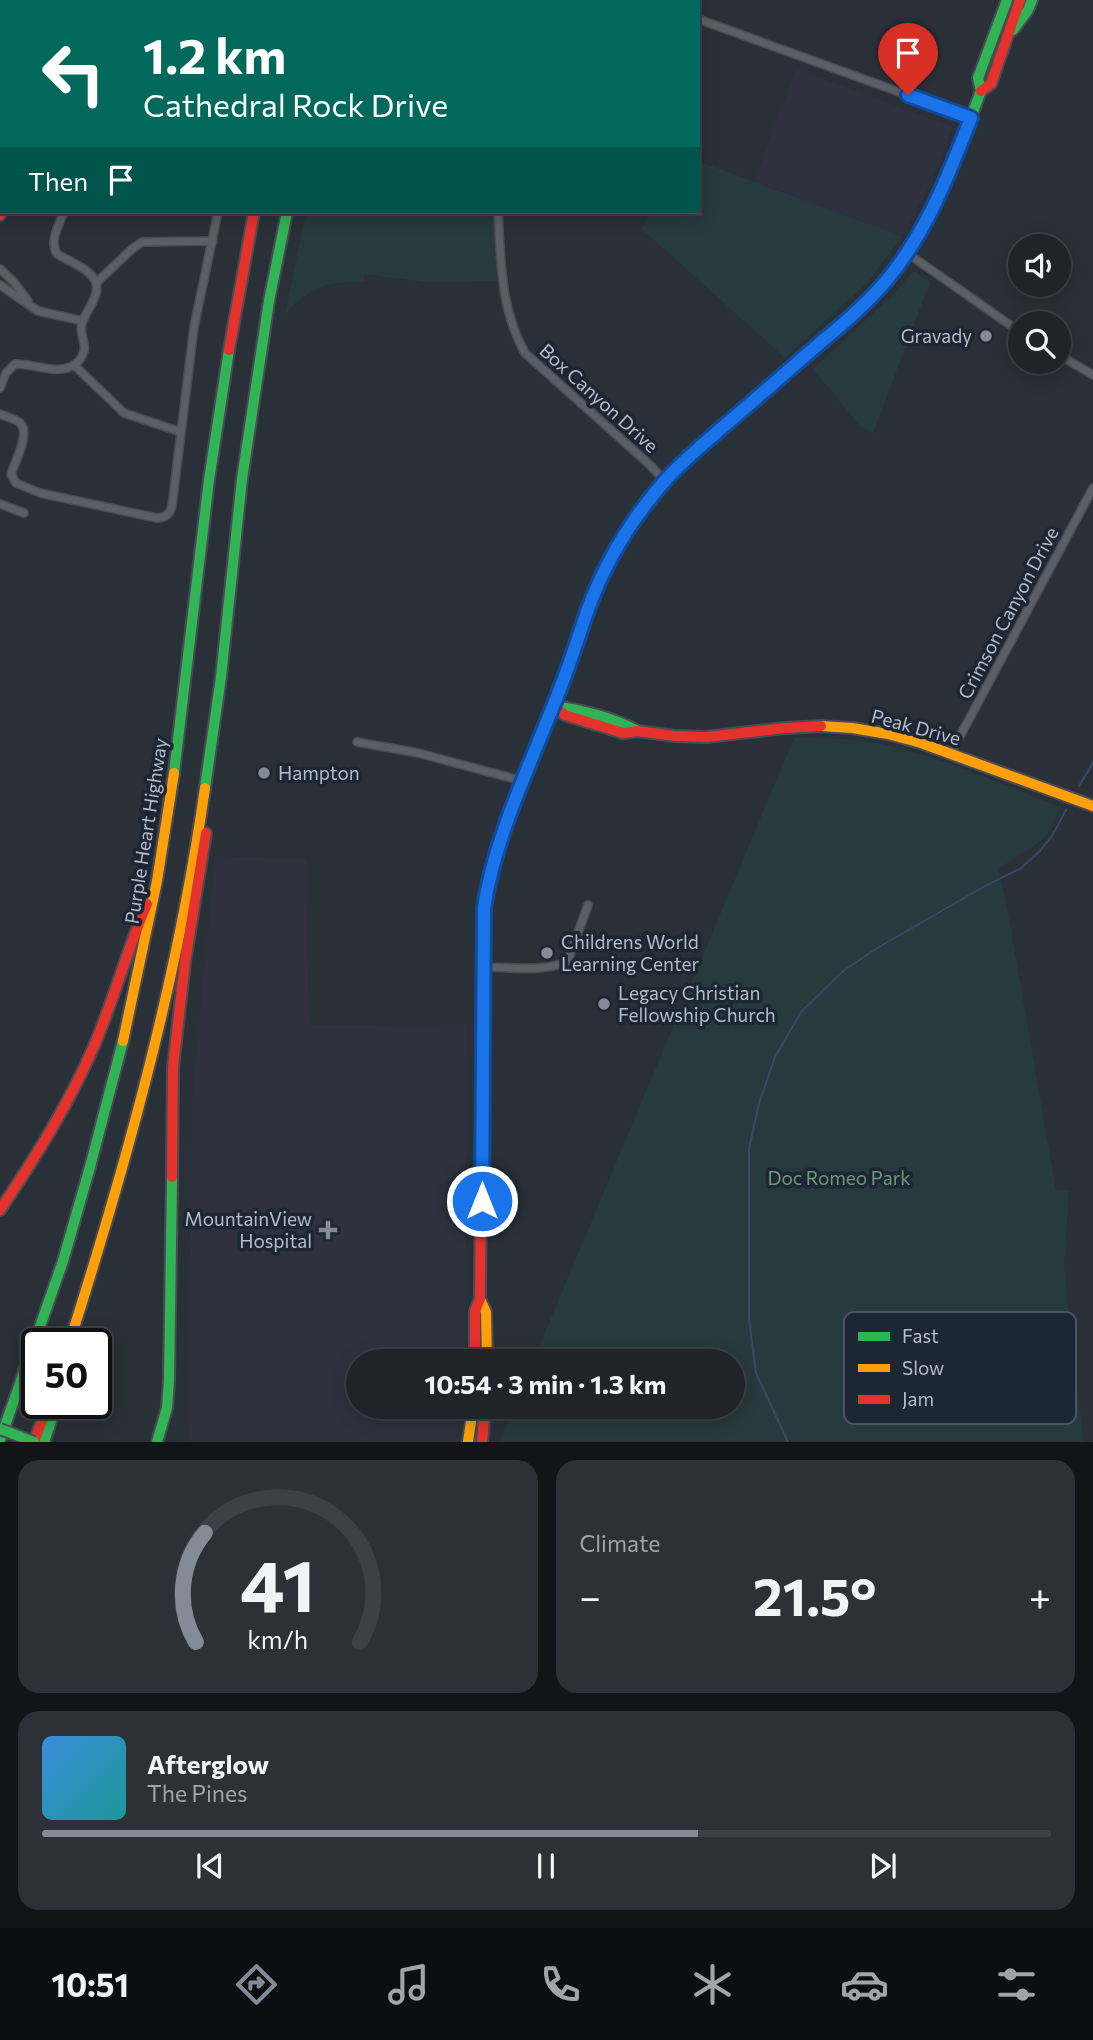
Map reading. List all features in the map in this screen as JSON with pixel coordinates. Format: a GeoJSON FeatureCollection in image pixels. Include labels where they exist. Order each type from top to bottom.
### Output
{"type":"FeatureCollection","features":[{"type":"Feature","properties":{"kind":"main road"},"geometry":{"type":"LineString","coordinates":[[981,92],[978,78],[1007,0]]}},
{"type":"Feature","properties":{"kind":"main road"},"geometry":{"type":"LineString","coordinates":[[475,1349],[475,1311],[480,1299],[484,908],[487,888],[523,781],[554,706],[589,607],[604,571],[636,518],[665,481],[853,315],[886,281],[907,253],[938,199],[981,92],[991,83],[1020,0]]}},
{"type":"Feature","properties":{"kind":"main road"},"geometry":{"type":"LineString","coordinates":[[1007,38],[1028,10],[1032,0]]}},
{"type":"Feature","properties":{"kind":"main road","name":"Purple Heart Highway"},"geometry":{"type":"LineString","coordinates":[[0,1440],[62,1263],[122,1051],[157,881],[181,727],[209,480],[230,336],[254,214]]}},
{"type":"Feature","properties":{"kind":"main road"},"geometry":{"type":"LineString","coordinates":[[74,1328],[99,1250],[149,1068],[177,945],[201,816],[221,677],[242,480],[269,301],[287,214]]}},
{"type":"Feature","properties":{"kind":"main road"},"geometry":{"type":"LineString","coordinates":[[159,1441],[167,1408],[169,1380],[173,1067],[185,962],[223,718],[221,677]]}},
{"type":"Feature","properties":{"kind":"main road","name":"Peak Drive"},"geometry":{"type":"LineString","coordinates":[[554,706],[624,724],[638,731],[675,736],[706,737],[785,728],[841,727],[897,736],[951,753],[1093,806]]}},
{"type":"Feature","properties":{"kind":"main road"},"geometry":{"type":"LineString","coordinates":[[0,1210],[69,1099],[87,1063],[135,931],[157,881]]}},
{"type":"Feature","properties":{"kind":"main road"},"geometry":{"type":"LineString","coordinates":[[480,1299],[486,1312],[487,1349]]}},
{"type":"Feature","properties":{"kind":"main road"},"geometry":{"type":"LineString","coordinates":[[0,1429],[34,1441],[42,1419]]}},
{"type":"Feature","properties":{"kind":"main road"},"geometry":{"type":"LineString","coordinates":[[44,1441],[52,1419]]}},
{"type":"Feature","properties":{"kind":"main road"},"geometry":{"type":"LineString","coordinates":[[468,1441],[471,1419]]}},
{"type":"Feature","properties":{"kind":"main road"},"geometry":{"type":"LineString","coordinates":[[482,1441],[484,1419]]}},
{"type":"Feature","properties":{"kind":"street"},"geometry":{"type":"LineString","coordinates":[[700,20],[971,118]]}},
{"type":"Feature","properties":{"kind":"street"},"geometry":{"type":"LineString","coordinates":[[63,214],[54,240],[54,251],[90,274],[96,283]]}},
{"type":"Feature","properties":{"kind":"street"},"geometry":{"type":"LineString","coordinates":[[0,414],[19,422],[24,429],[24,438],[11,474],[16,483],[40,493],[157,518],[169,514],[194,327],[218,214]]}},
{"type":"Feature","properties":{"kind":"street","name":"Box Canyon Drive"},"geometry":{"type":"LineString","coordinates":[[498,214],[506,308],[525,353],[665,481]]}},
{"type":"Feature","properties":{"kind":"street"},"geometry":{"type":"LineString","coordinates":[[0,388],[9,369],[15,364],[56,369],[69,368],[80,360],[84,348],[81,327],[92,303],[96,283],[131,249],[142,242],[213,241]]}},
{"type":"Feature","properties":{"kind":"street"},"geometry":{"type":"LineString","coordinates":[[907,253],[1008,324]]}},
{"type":"Feature","properties":{"kind":"street"},"geometry":{"type":"LineString","coordinates":[[0,269],[33,307]]}},
{"type":"Feature","properties":{"kind":"street"},"geometry":{"type":"LineString","coordinates":[[0,285],[45,314],[83,321]]}},
{"type":"Feature","properties":{"kind":"street"},"geometry":{"type":"LineString","coordinates":[[1071,362],[1093,374]]}},
{"type":"Feature","properties":{"kind":"street"},"geometry":{"type":"LineString","coordinates":[[74,365],[124,412],[181,432]]}},
{"type":"Feature","properties":{"kind":"street","name":"Crimson Canyon Drive"},"geometry":{"type":"LineString","coordinates":[[951,753],[1093,488]]}},
{"type":"Feature","properties":{"kind":"street"},"geometry":{"type":"LineString","coordinates":[[0,504],[24,513]]}},
{"type":"Feature","properties":{"kind":"street"},"geometry":{"type":"LineString","coordinates":[[356,742],[418,753],[523,781]]}},
{"type":"Feature","properties":{"kind":"street"},"geometry":{"type":"LineString","coordinates":[[484,967],[560,965],[568,960],[588,905]]}},
{"type":"Feature","properties":{"kind":"shaded area"},"geometry":{"type":"Polygon","coordinates":[[[796,69],[953,127],[926,193],[902,236],[754,181],[796,69]]]}},
{"type":"Feature","properties":{"kind":"shaded area","name":"MountainView Hospital"},"geometry":{"type":"Polygon","coordinates":[[[215,856],[306,859],[309,1025],[467,1024],[465,1349],[346,1349],[346,1419],[462,1419],[459,1441],[189,1441],[192,1098],[215,856]]]}},
{"type":"Feature","properties":{"kind":"green space"},"geometry":{"type":"Polygon","coordinates":[[[700,162],[902,236],[870,280],[785,358],[642,229],[648,214],[700,214],[700,162]]]}},
{"type":"Feature","properties":{"kind":"green space"},"geometry":{"type":"Polygon","coordinates":[[[306,214],[498,214],[503,281],[428,282],[364,274],[364,281],[328,285],[312,291],[285,315],[306,214]]]}},
{"type":"Feature","properties":{"kind":"green space"},"geometry":{"type":"Polygon","coordinates":[[[913,272],[930,282],[873,433],[861,427],[813,369],[891,297],[913,272]]]}},
{"type":"Feature","properties":{"kind":"green space","name":"Doc Romeo Park"},"geometry":{"type":"Polygon","coordinates":[[[794,738],[851,740],[894,747],[967,770],[1061,807],[1046,836],[998,869],[1056,1190],[1069,1191],[1064,1266],[1068,1312],[844,1312],[844,1424],[1076,1424],[1076,1381],[1084,1441],[500,1441],[509,1419],[745,1419],[745,1349],[538,1349],[794,738]]]}},
{"type":"Feature","properties":{"kind":"waterway"},"geometry":{"type":"LineString","coordinates":[[1079,786],[1093,763]]}},
{"type":"Feature","properties":{"kind":"waterway"},"geometry":{"type":"LineString","coordinates":[[788,1442],[756,1373],[749,1318],[749,1149],[759,1103],[775,1057],[801,1012],[843,971],[879,947],[1021,868],[1052,836],[1066,810]]}},
{"type":"Feature","properties":{"kind":"traffic: fast"},"geometry":{"type":"LineString","coordinates":[[981,91],[978,78],[1007,0]]}},
{"type":"Feature","properties":{"kind":"traffic: fast"},"geometry":{"type":"LineString","coordinates":[[1013,30],[1032,0]]}},
{"type":"Feature","properties":{"kind":"traffic: fast"},"geometry":{"type":"LineString","coordinates":[[642,510],[685,461],[849,318],[893,272],[916,240],[938,199],[981,91]]}},
{"type":"Feature","properties":{"kind":"traffic: fast"},"geometry":{"type":"LineString","coordinates":[[205,788],[221,677],[242,479],[269,301],[287,214]]}},
{"type":"Feature","properties":{"kind":"traffic: fast"},"geometry":{"type":"LineString","coordinates":[[174,773],[209,480],[229,350]]}},
{"type":"Feature","properties":{"kind":"traffic: fast"},"geometry":{"type":"LineString","coordinates":[[554,706],[597,715],[638,731]]}},
{"type":"Feature","properties":{"kind":"traffic: fast"},"geometry":{"type":"LineString","coordinates":[[0,1440],[63,1261],[123,1041]]}},
{"type":"Feature","properties":{"kind":"traffic: fast"},"geometry":{"type":"LineString","coordinates":[[157,1442],[167,1408],[169,1380],[172,1177]]}},
{"type":"Feature","properties":{"kind":"traffic: fast"},"geometry":{"type":"LineString","coordinates":[[44,1442],[52,1419]]}},
{"type":"Feature","properties":{"kind":"traffic: fast"},"geometry":{"type":"LineString","coordinates":[[0,1429],[34,1442]]}},
{"type":"Feature","properties":{"kind":"traffic: slow"},"geometry":{"type":"LineString","coordinates":[[482,1067],[484,908],[495,856],[598,586],[617,546],[642,510]]}},
{"type":"Feature","properties":{"kind":"traffic: slow"},"geometry":{"type":"LineString","coordinates":[[821,726],[888,734],[921,743],[1093,806]]}},
{"type":"Feature","properties":{"kind":"traffic: slow"},"geometry":{"type":"LineString","coordinates":[[123,1041],[157,881],[174,773]]}},
{"type":"Feature","properties":{"kind":"traffic: slow"},"geometry":{"type":"LineString","coordinates":[[74,1328],[149,1069],[181,929],[205,788]]}},
{"type":"Feature","properties":{"kind":"traffic: slow"},"geometry":{"type":"LineString","coordinates":[[480,1299],[486,1312],[487,1349]]}},
{"type":"Feature","properties":{"kind":"traffic: slow"},"geometry":{"type":"LineString","coordinates":[[468,1442],[471,1419]]}},
{"type":"Feature","properties":{"kind":"traffic: jam"},"geometry":{"type":"LineString","coordinates":[[981,91],[991,84],[1020,0]]}},
{"type":"Feature","properties":{"kind":"traffic: jam"},"geometry":{"type":"LineString","coordinates":[[229,350],[254,214]]}},
{"type":"Feature","properties":{"kind":"traffic: jam"},"geometry":{"type":"LineString","coordinates":[[554,706],[565,715],[623,733],[638,731],[706,737],[821,726]]}},
{"type":"Feature","properties":{"kind":"traffic: jam"},"geometry":{"type":"LineString","coordinates":[[172,1177],[173,1067],[185,962],[206,833]]}},
{"type":"Feature","properties":{"kind":"traffic: jam"},"geometry":{"type":"LineString","coordinates":[[0,1210],[74,1089],[101,1028],[147,904]]}},
{"type":"Feature","properties":{"kind":"traffic: jam"},"geometry":{"type":"LineString","coordinates":[[475,1349],[475,1311],[480,1299],[482,1067]]}},
{"type":"Feature","properties":{"kind":"traffic: jam"},"geometry":{"type":"LineString","coordinates":[[34,1442],[42,1419]]}},
{"type":"Feature","properties":{"kind":"traffic: jam"},"geometry":{"type":"LineString","coordinates":[[482,1442],[484,1419]]}},
{"type":"Feature","properties":{"kind":"place","name":"Gravady"},"geometry":{"type":"Point","coordinates":[986,336]}},
{"type":"Feature","properties":{"kind":"place","name":"Hampton"},"geometry":{"type":"Point","coordinates":[264,773]}},
{"type":"Feature","properties":{"kind":"place","name":"Childrens World Learning Center"},"geometry":{"type":"Point","coordinates":[547,953]}},
{"type":"Feature","properties":{"kind":"place","name":"Legacy Christian Fellowship Church"},"geometry":{"type":"Point","coordinates":[604,1004]}},
{"type":"Feature","properties":{"kind":"place","name":"MountainView Hospital"},"geometry":{"type":"Point","coordinates":[328,1230]}},
{"type":"Feature","properties":{"kind":"route"},"geometry":{"type":"LineString","coordinates":[[482,1201],[482,1024],[484,908],[487,888],[492,866],[589,607],[619,544],[665,481],[853,315],[886,281],[918,237],[942,192],[971,118],[908,95]]}}]}
